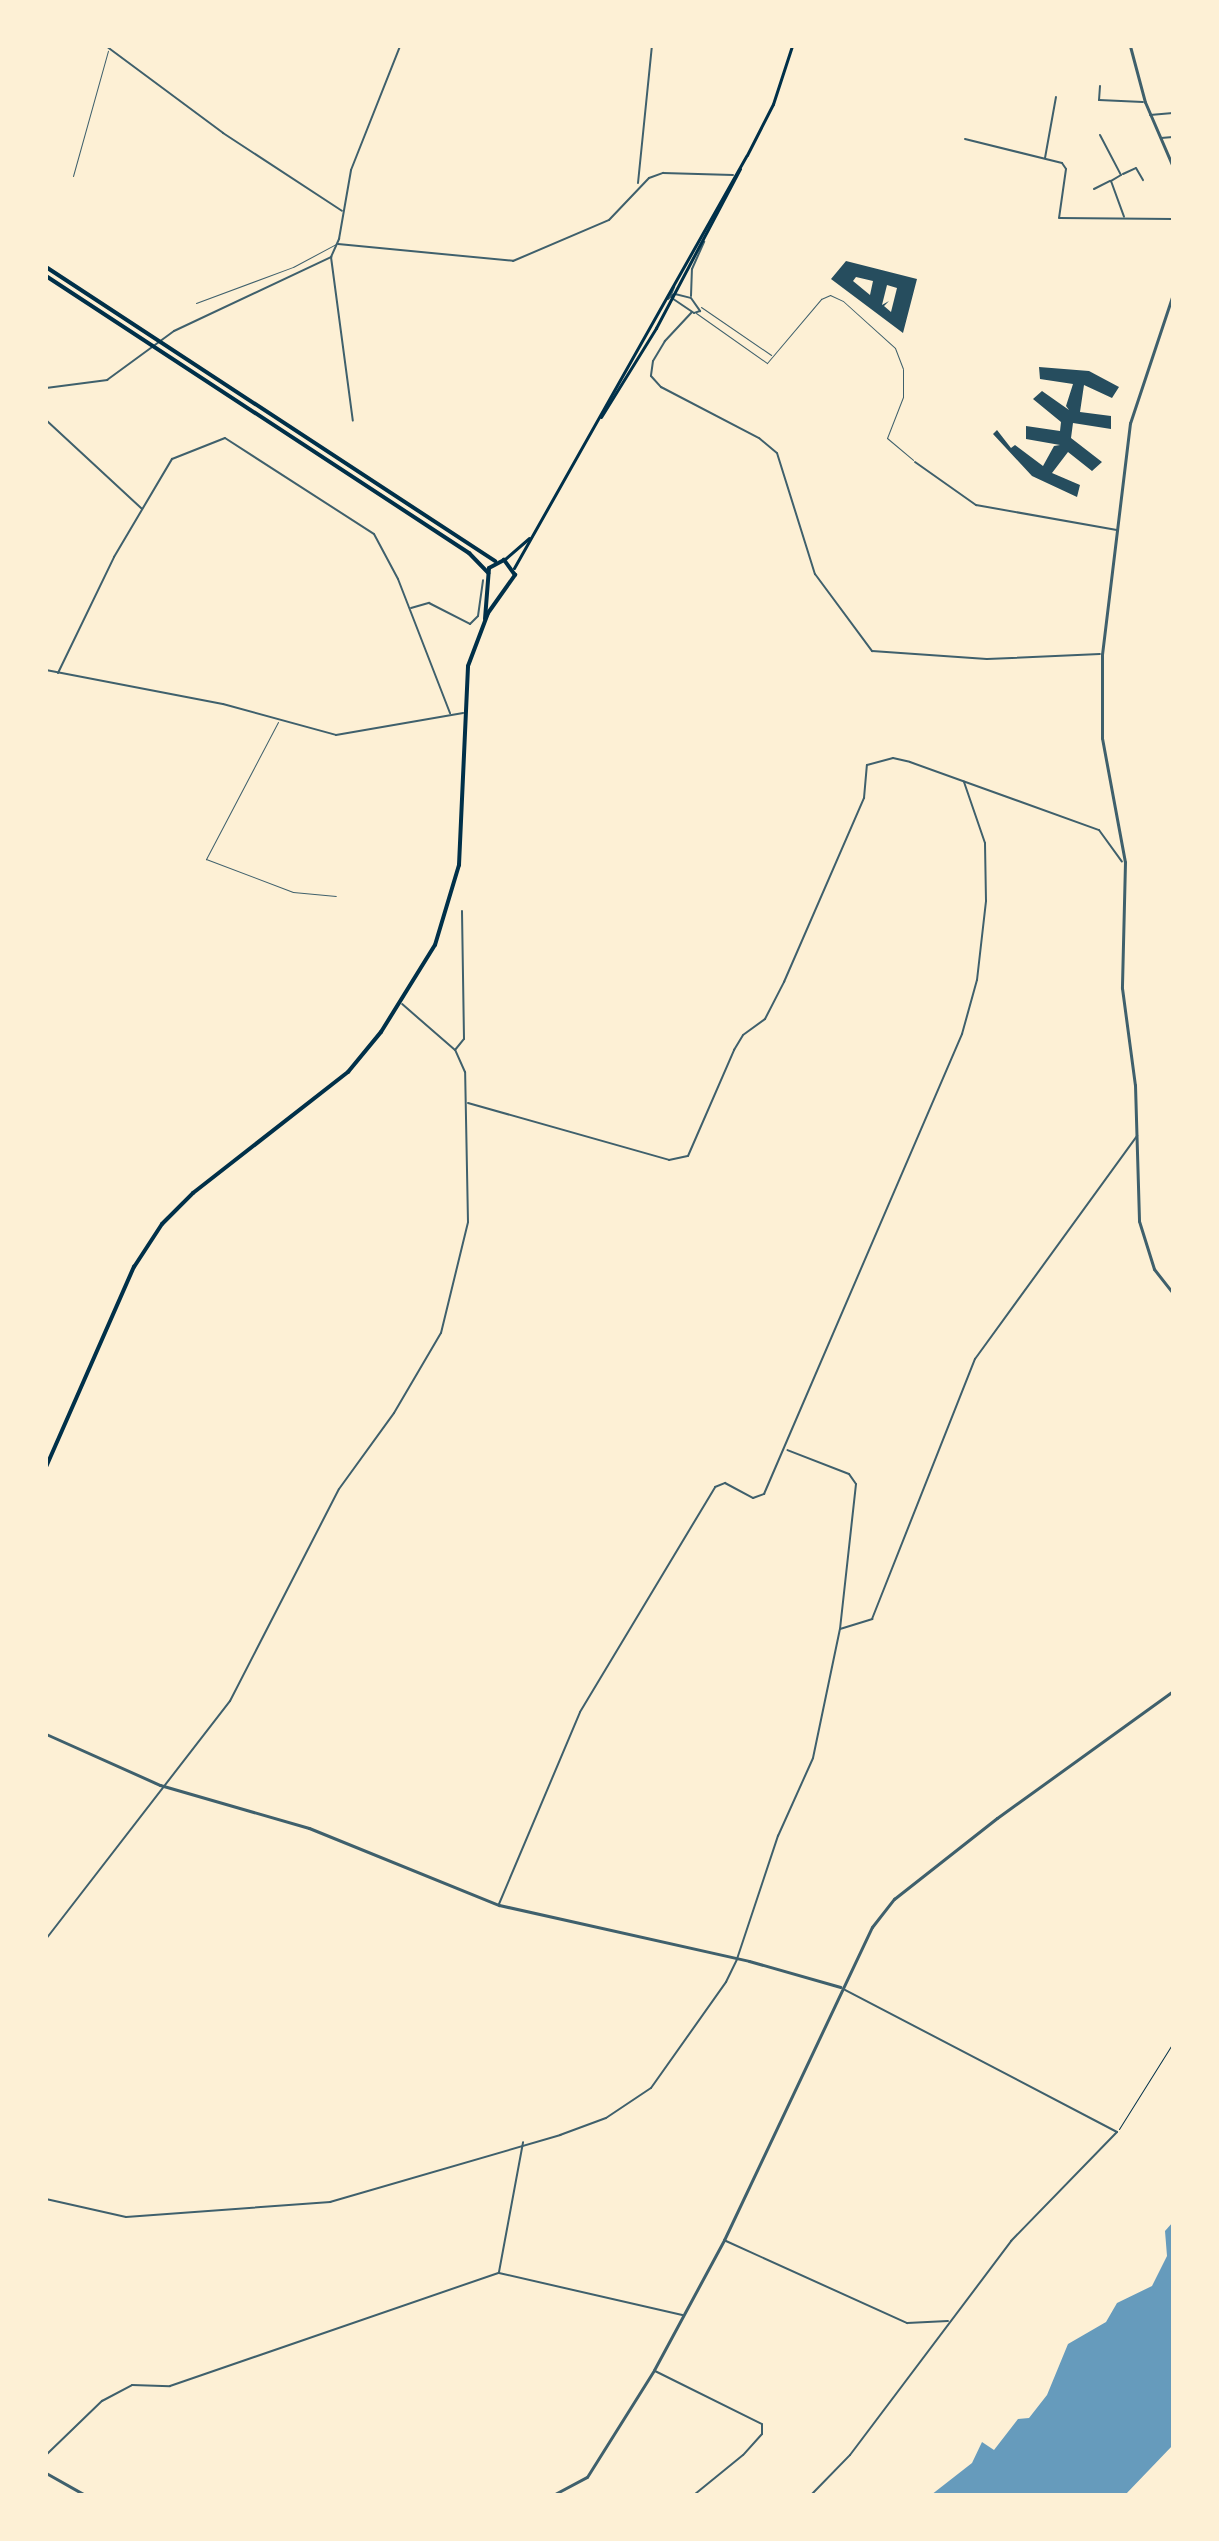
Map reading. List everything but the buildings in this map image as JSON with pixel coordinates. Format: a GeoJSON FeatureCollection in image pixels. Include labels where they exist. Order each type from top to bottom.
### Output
{"type":"FeatureCollection","features":[{"type":"Feature","properties":{"kind":"main road"},"geometry":{"type":"LineString","coordinates":[[592,430],[704,242],[773,104],[792,46]]}},
{"type":"Feature","properties":{"kind":"main road"},"geometry":{"type":"LineString","coordinates":[[46,1467],[134,1267],[162,1224],[193,1193],[348,1072],[400,1003],[435,945],[456,886],[463,713],[468,666],[485,619],[503,586],[513,579],[514,568],[746,156]]}},
{"type":"Feature","properties":{"kind":"main road"},"geometry":{"type":"LineString","coordinates":[[46,267],[495,561],[504,560],[534,532]]}},
{"type":"Feature","properties":{"kind":"main road"},"geometry":{"type":"LineString","coordinates":[[46,276],[469,553],[488,573],[491,581],[485,619]]}},
{"type":"Feature","properties":{"kind":"main road"},"geometry":{"type":"LineString","coordinates":[[504,560],[514,568]]}},
{"type":"Feature","properties":{"kind":"main road"},"geometry":{"type":"LineString","coordinates":[[488,573],[495,561]]}},
{"type":"Feature","properties":{"kind":"main road"},"geometry":{"type":"LineString","coordinates":[[491,581],[503,586]]}},
{"type":"Feature","properties":{"kind":"street"},"geometry":{"type":"LineString","coordinates":[[353,421],[331,257],[338,244],[351,170],[400,46]]}},
{"type":"Feature","properties":{"kind":"street"},"geometry":{"type":"LineString","coordinates":[[639,184],[652,46]]}},
{"type":"Feature","properties":{"kind":"street"},"geometry":{"type":"LineString","coordinates":[[1130,46],[1145,102],[1173,167]]}},
{"type":"Feature","properties":{"kind":"street"},"geometry":{"type":"LineString","coordinates":[[107,47],[223,133],[343,212]]}},
{"type":"Feature","properties":{"kind":"street"},"geometry":{"type":"LineString","coordinates":[[1100,86],[1099,100],[1145,102]]}},
{"type":"Feature","properties":{"kind":"street"},"geometry":{"type":"LineString","coordinates":[[1044,159],[1056,97]]}},
{"type":"Feature","properties":{"kind":"street"},"geometry":{"type":"LineString","coordinates":[[1150,115],[1173,113]]}},
{"type":"Feature","properties":{"kind":"street"},"geometry":{"type":"LineString","coordinates":[[1100,135],[1121,175]]}},
{"type":"Feature","properties":{"kind":"street"},"geometry":{"type":"LineString","coordinates":[[1160,138],[1173,137]]}},
{"type":"Feature","properties":{"kind":"street"},"geometry":{"type":"LineString","coordinates":[[965,139],[1044,159],[1066,169],[1059,218],[1173,219]]}},
{"type":"Feature","properties":{"kind":"street"},"geometry":{"type":"LineString","coordinates":[[1094,189],[1136,168],[1143,180]]}},
{"type":"Feature","properties":{"kind":"street"},"geometry":{"type":"LineString","coordinates":[[338,244],[513,261],[609,220],[639,184],[663,173],[734,175]]}},
{"type":"Feature","properties":{"kind":"street"},"geometry":{"type":"LineString","coordinates":[[1111,181],[1125,218]]}},
{"type":"Feature","properties":{"kind":"street"},"geometry":{"type":"LineString","coordinates":[[704,242],[692,269],[691,298],[701,307],[665,341],[653,361],[651,376],[661,387],[759,438],[777,453],[815,574],[872,651],[987,659],[1102,654]]}},
{"type":"Feature","properties":{"kind":"street"},"geometry":{"type":"LineString","coordinates":[[46,388],[98,384],[169,335],[331,257]]}},
{"type":"Feature","properties":{"kind":"street"},"geometry":{"type":"LineString","coordinates":[[673,297],[680,271]]}},
{"type":"Feature","properties":{"kind":"street"},"geometry":{"type":"LineString","coordinates":[[1173,294],[1133,407],[1102,654],[1102,738],[1125,862],[1122,988],[1137,1135],[1144,1245],[1173,1293]]}},
{"type":"Feature","properties":{"kind":"street"},"geometry":{"type":"LineString","coordinates":[[663,303],[673,297],[691,298]]}},
{"type":"Feature","properties":{"kind":"street"},"geometry":{"type":"LineString","coordinates":[[673,297],[694,313]]}},
{"type":"Feature","properties":{"kind":"street"},"geometry":{"type":"LineString","coordinates":[[690,308],[695,303]]}},
{"type":"Feature","properties":{"kind":"street"},"geometry":{"type":"LineString","coordinates":[[46,420],[142,510]]}},
{"type":"Feature","properties":{"kind":"street"},"geometry":{"type":"LineString","coordinates":[[58,673],[142,510],[178,454],[225,438],[235,440],[372,531],[410,609],[450,713]]}},
{"type":"Feature","properties":{"kind":"street"},"geometry":{"type":"LineString","coordinates":[[915,462],[976,505],[1118,530]]}},
{"type":"Feature","properties":{"kind":"street"},"geometry":{"type":"LineString","coordinates":[[410,609],[429,603],[470,624],[478,616],[483,580]]}},
{"type":"Feature","properties":{"kind":"street"},"geometry":{"type":"LineString","coordinates":[[46,670],[280,719],[336,735],[463,713]]}},
{"type":"Feature","properties":{"kind":"street"},"geometry":{"type":"LineString","coordinates":[[466,1103],[669,1160],[688,1156],[738,1043],[765,1019],[784,982],[864,798],[864,769],[893,758],[1099,830],[1109,837],[1117,861],[1125,862]]}},
{"type":"Feature","properties":{"kind":"street"},"geometry":{"type":"LineString","coordinates":[[499,1905],[580,1712],[715,1487],[725,1483],[758,1498],[787,1450],[970,1009],[983,943],[985,843],[964,782]]}},
{"type":"Feature","properties":{"kind":"street"},"geometry":{"type":"LineString","coordinates":[[455,1050],[464,1039],[462,911]]}},
{"type":"Feature","properties":{"kind":"street"},"geometry":{"type":"LineString","coordinates":[[46,1939],[230,1701],[339,1489],[431,1355],[467,1235],[465,1072],[455,1050],[400,1003]]}},
{"type":"Feature","properties":{"kind":"street"},"geometry":{"type":"LineString","coordinates":[[840,1629],[872,1619],[975,1359],[1137,1135]]}},
{"type":"Feature","properties":{"kind":"street"},"geometry":{"type":"LineString","coordinates":[[46,2199],[126,2217],[330,2202],[606,2118],[642,2096],[694,2030],[737,1959],[778,1836],[813,1758],[840,1629],[856,1484],[849,1474],[787,1450]]}},
{"type":"Feature","properties":{"kind":"street"},"geometry":{"type":"LineString","coordinates":[[553,2495],[587,2477],[654,2370],[724,2240],[840,1987],[894,1899],[1173,1691]]}},
{"type":"Feature","properties":{"kind":"street"},"geometry":{"type":"LineString","coordinates":[[46,1734],[162,1786],[309,1828],[499,1905],[737,1959],[840,1987],[1117,2132],[1011,2241],[850,2455],[811,2495]]}},
{"type":"Feature","properties":{"kind":"street"},"geometry":{"type":"LineString","coordinates":[[499,2273],[523,2142]]}},
{"type":"Feature","properties":{"kind":"street"},"geometry":{"type":"LineString","coordinates":[[724,2240],[907,2323],[949,2321]]}},
{"type":"Feature","properties":{"kind":"street"},"geometry":{"type":"LineString","coordinates":[[46,2455],[102,2401],[132,2385],[170,2386],[499,2273],[683,2315]]}},
{"type":"Feature","properties":{"kind":"street"},"geometry":{"type":"LineString","coordinates":[[654,2370],[755,2419],[764,2429],[743,2455],[694,2495]]}},
{"type":"Feature","properties":{"kind":"street"},"geometry":{"type":"LineString","coordinates":[[46,2473],[85,2495]]}},
{"type":"Feature","properties":{"kind":"lane"},"geometry":{"type":"LineString","coordinates":[[73,176],[107,47]]}},
{"type":"Feature","properties":{"kind":"lane"},"geometry":{"type":"LineString","coordinates":[[196,303],[338,244]]}},
{"type":"Feature","properties":{"kind":"lane"},"geometry":{"type":"LineString","coordinates":[[694,313],[767,363],[821,299],[830,295],[843,301],[895,348],[904,389],[887,438],[915,462]]}},
{"type":"Feature","properties":{"kind":"lane"},"geometry":{"type":"LineString","coordinates":[[701,307],[773,357]]}},
{"type":"Feature","properties":{"kind":"lane"},"geometry":{"type":"LineString","coordinates":[[280,719],[206,859],[293,892],[336,896]]}},
{"type":"Feature","properties":{"kind":"path"},"geometry":{"type":"LineString","coordinates":[[1117,2132],[1173,2043]]}},
{"type":"Feature","properties":{"kind":"water"},"geometry":{"type":"Polygon","coordinates":[[[1173,2222],[1173,2445],[1125,2495],[931,2495],[972,2463],[982,2442],[994,2450],[1018,2419],[1029,2418],[1047,2395],[1068,2344],[1106,2322],[1117,2303],[1152,2286],[1167,2256],[1165,2231],[1173,2222]]]}}]}
